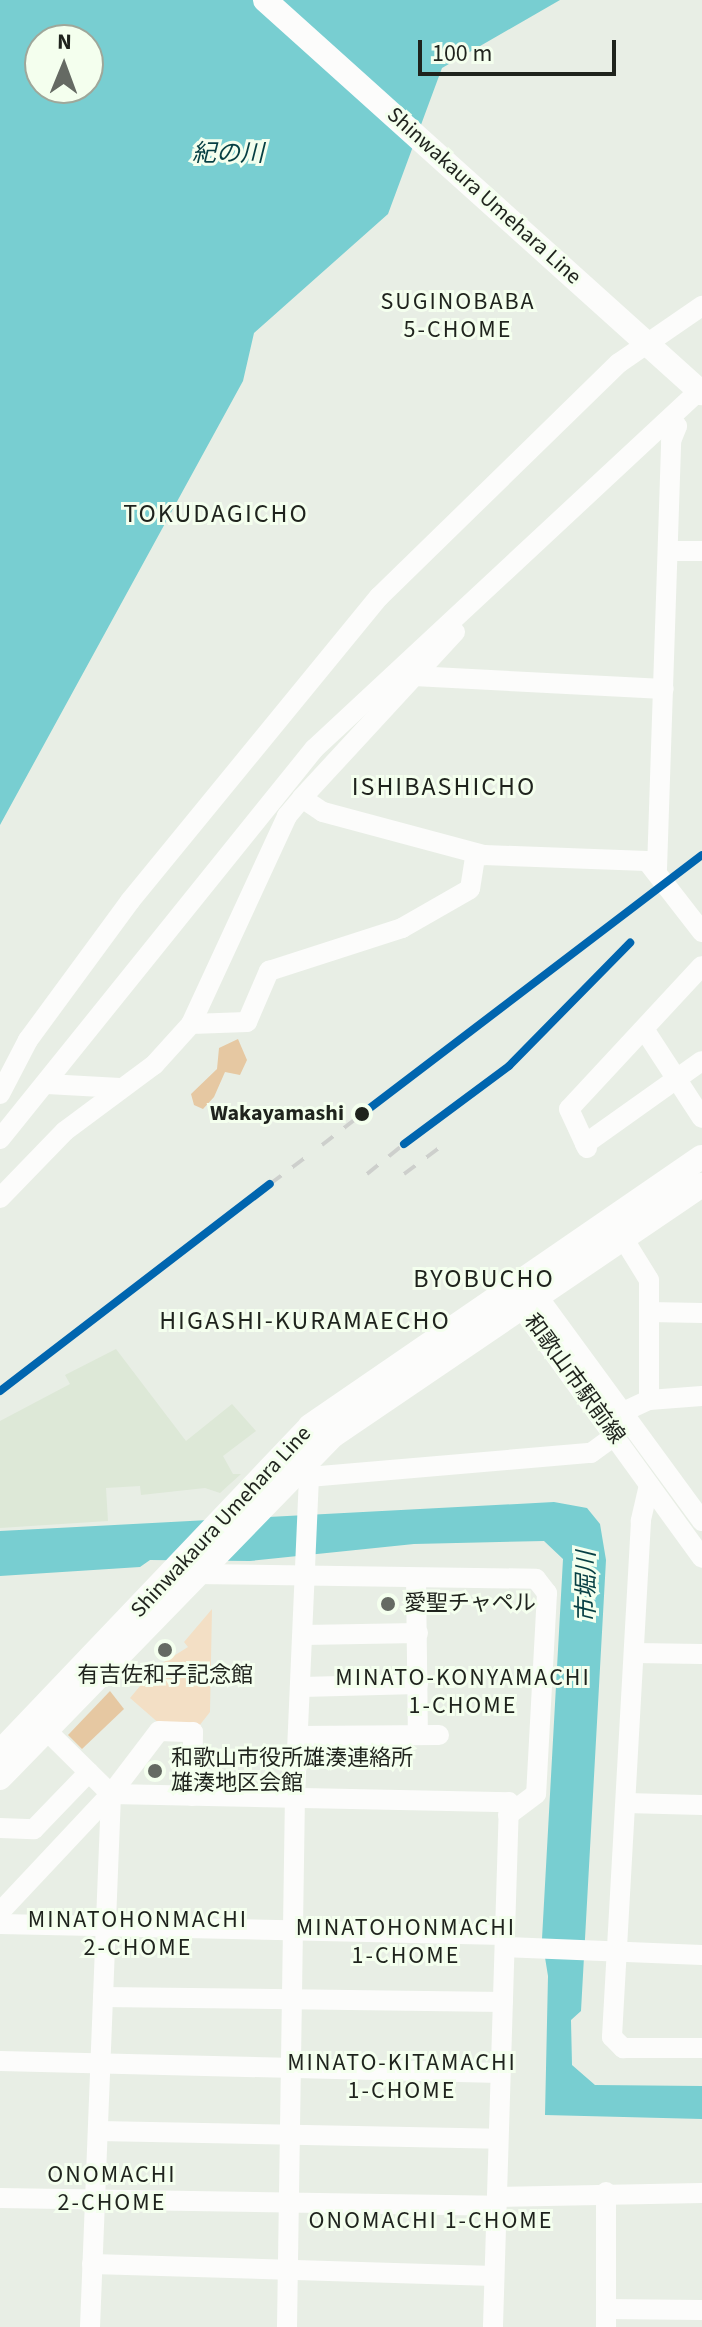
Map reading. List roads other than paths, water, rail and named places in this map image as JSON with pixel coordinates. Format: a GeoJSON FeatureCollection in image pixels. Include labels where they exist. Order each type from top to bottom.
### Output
{"type":"FeatureCollection","features":[{"type":"Feature","properties":{"kind":"main road","name":"Shinwakaura Umehara Line"},"geometry":{"type":"LineString","coordinates":[[265,0],[699,390]]}},
{"type":"Feature","properties":{"kind":"main road","name":"Shinwakaura Umehara Line"},"geometry":{"type":"LineString","coordinates":[[0,1752],[191,1571],[244,1511],[297,1474],[334,1435],[525,1295],[702,1157]]}},
{"type":"Feature","properties":{"kind":"main road","name":"Shinwakaura Umehara Line"},"geometry":{"type":"LineString","coordinates":[[244,1511],[256,1484],[310,1426],[623,1238],[701,1187]]}},
{"type":"Feature","properties":{"kind":"main road"},"geometry":{"type":"LineString","coordinates":[[0,1778],[191,1571]]}},
{"type":"Feature","properties":{"kind":"street"},"geometry":{"type":"LineString","coordinates":[[0,1094],[28,1040],[130,901],[379,597],[619,363],[702,306]]}},
{"type":"Feature","properties":{"kind":"street"},"geometry":{"type":"LineString","coordinates":[[0,1139],[314,749],[459,610],[699,390]]}},
{"type":"Feature","properties":{"kind":"street"},"geometry":{"type":"LineString","coordinates":[[657,869],[671,441],[677,426],[670,419]]}},
{"type":"Feature","properties":{"kind":"street"},"geometry":{"type":"LineString","coordinates":[[668,551],[702,551]]}},
{"type":"Feature","properties":{"kind":"street"},"geometry":{"type":"LineString","coordinates":[[0,1198],[65,1131],[154,1065],[191,1024],[287,816],[460,626],[459,610]]}},
{"type":"Feature","properties":{"kind":"street"},"geometry":{"type":"LineString","coordinates":[[414,676],[664,689]]}},
{"type":"Feature","properties":{"kind":"street"},"geometry":{"type":"LineString","coordinates":[[302,798],[323,812],[476,853],[647,861],[657,869],[702,932]]}},
{"type":"Feature","properties":{"kind":"street"},"geometry":{"type":"LineString","coordinates":[[191,1024],[247,1022],[269,971],[402,928],[470,889],[476,853]]}},
{"type":"Feature","properties":{"kind":"street"},"geometry":{"type":"LineString","coordinates":[[702,966],[569,1109],[586,1146],[702,1061]]}},
{"type":"Feature","properties":{"kind":"street"},"geometry":{"type":"LineString","coordinates":[[644,1029],[702,1118]]}},
{"type":"Feature","properties":{"kind":"street"},"geometry":{"type":"LineString","coordinates":[[47,1084],[120,1088]]}},
{"type":"Feature","properties":{"kind":"street"},"geometry":{"type":"LineString","coordinates":[[623,1238],[649,1280],[649,1400]]}},
{"type":"Feature","properties":{"kind":"street","name":"和歌山市駅前線"},"geometry":{"type":"LineString","coordinates":[[525,1295],[623,1412],[702,1520]]}},
{"type":"Feature","properties":{"kind":"street","name":"和歌山市駅前線"},"geometry":{"type":"LineString","coordinates":[[525,1295],[614,1436],[702,1558]]}},
{"type":"Feature","properties":{"kind":"street"},"geometry":{"type":"LineString","coordinates":[[649,1312],[702,1313]]}},
{"type":"Feature","properties":{"kind":"street"},"geometry":{"type":"LineString","coordinates":[[256,1484],[297,1474],[591,1453],[614,1436],[623,1412],[649,1400],[702,1396]]}},
{"type":"Feature","properties":{"kind":"street"},"geometry":{"type":"LineString","coordinates":[[287,2327],[295,1797],[302,1687],[307,1504],[297,1474]]}},
{"type":"Feature","properties":{"kind":"street"},"geometry":{"type":"LineString","coordinates":[[649,1485],[641,1521],[626,1803],[609,1953],[615,2043],[702,2048]]}},
{"type":"Feature","properties":{"kind":"street"},"geometry":{"type":"LineString","coordinates":[[191,1571],[536,1579],[547,1593],[536,1794],[508,1815]]}},
{"type":"Feature","properties":{"kind":"street"},"geometry":{"type":"LineString","coordinates":[[298,1736],[428,1735],[418,1684],[416,1578]]}},
{"type":"Feature","properties":{"kind":"street"},"geometry":{"type":"LineString","coordinates":[[304,1635],[418,1633]]}},
{"type":"Feature","properties":{"kind":"street"},"geometry":{"type":"LineString","coordinates":[[635,1653],[702,1654]]}},
{"type":"Feature","properties":{"kind":"street"},"geometry":{"type":"LineString","coordinates":[[302,1687],[418,1684]]}},
{"type":"Feature","properties":{"kind":"street"},"geometry":{"type":"LineString","coordinates":[[46,1730],[111,1794],[509,1802],[493,2327]]}},
{"type":"Feature","properties":{"kind":"street"},"geometry":{"type":"LineString","coordinates":[[0,1912],[111,1794],[159,1731],[193,1732],[192,1796]]}},
{"type":"Feature","properties":{"kind":"street"},"geometry":{"type":"LineString","coordinates":[[0,1828],[34,1829],[89,1772]]}},
{"type":"Feature","properties":{"kind":"street"},"geometry":{"type":"LineString","coordinates":[[90,2327],[111,1794]]}},
{"type":"Feature","properties":{"kind":"street"},"geometry":{"type":"LineString","coordinates":[[626,1803],[702,1805]]}},
{"type":"Feature","properties":{"kind":"street"},"geometry":{"type":"LineString","coordinates":[[0,1924],[293,1930],[505,1941],[533,1949],[702,1955]]}},
{"type":"Feature","properties":{"kind":"street"},"geometry":{"type":"LineString","coordinates":[[103,1997],[503,2002]]}},
{"type":"Feature","properties":{"kind":"street"},"geometry":{"type":"LineString","coordinates":[[0,2061],[500,2073]]}},
{"type":"Feature","properties":{"kind":"street"},"geometry":{"type":"LineString","coordinates":[[98,2131],[498,2139]]}},
{"type":"Feature","properties":{"kind":"street"},"geometry":{"type":"LineString","coordinates":[[0,2198],[289,2203],[497,2201],[606,2192],[702,2193]]}},
{"type":"Feature","properties":{"kind":"street"},"geometry":{"type":"LineString","coordinates":[[606,2192],[606,2318],[702,2310]]}},
{"type":"Feature","properties":{"kind":"street"},"geometry":{"type":"LineString","coordinates":[[92,2264],[494,2276]]}},
{"type":"Feature","properties":{"kind":"water","name":"紀の川"},"geometry":{"type":"Polygon","coordinates":[[[0,0],[560,0],[442,68],[388,214],[254,333],[243,381],[0,825],[0,0]]]}},
{"type":"Feature","properties":{"kind":"water","name":"市堀川"},"geometry":{"type":"Polygon","coordinates":[[[554,1502],[587,1508],[600,1524],[606,1560],[581,2011],[571,2020],[572,2065],[595,2085],[702,2086],[702,2119],[545,2115],[548,1976],[542,1939],[563,1559],[544,1541],[414,1544],[250,1561],[150,1560],[140,1567],[0,1576],[0,1531],[554,1502]]]}},
{"type":"Feature","properties":{"kind":"railway"},"geometry":{"type":"LineString","coordinates":[[322,1145],[362,1114]]}},
{"type":"Feature","properties":{"kind":"railway"},"geometry":{"type":"LineString","coordinates":[[367,1174],[404,1144]]}},
{"type":"Feature","properties":{"kind":"railway"},"geometry":{"type":"LineString","coordinates":[[404,1174],[439,1148]]}},
{"type":"Feature","properties":{"kind":"railway"},"geometry":{"type":"LineString","coordinates":[[270,1184],[306,1157]]}},
{"type":"Feature","properties":{"kind":"place","name":"Wakayamashi"},"geometry":{"type":"Point","coordinates":[362,1114]}},
{"type":"Feature","properties":{"kind":"place","name":"愛聖チャペル"},"geometry":{"type":"Point","coordinates":[388,1604]}},
{"type":"Feature","properties":{"kind":"place","name":"有吉佐和子記念館"},"geometry":{"type":"Point","coordinates":[165,1650]}},
{"type":"Feature","properties":{"kind":"place","name":"和歌山市役所雄湊連絡所 雄湊地区会館"},"geometry":{"type":"Point","coordinates":[155,1771]}},
{"type":"Feature","properties":{"kind":"district","name":"SUGINOBABA 5-CHOME"},"geometry":{"type":"Point","coordinates":[458,316]}},
{"type":"Feature","properties":{"kind":"district","name":"TOKUDAGICHO"},"geometry":{"type":"Point","coordinates":[216,514]}},
{"type":"Feature","properties":{"kind":"district","name":"ISHIBASHICHO"},"geometry":{"type":"Point","coordinates":[444,787]}},
{"type":"Feature","properties":{"kind":"district","name":"BYOBUCHO"},"geometry":{"type":"Point","coordinates":[484,1279]}},
{"type":"Feature","properties":{"kind":"district","name":"HIGASHI-KURAMAECHO"},"geometry":{"type":"Point","coordinates":[305,1321]}},
{"type":"Feature","properties":{"kind":"district","name":"MINATO-KONYAMACHI 1-CHOME"},"geometry":{"type":"Point","coordinates":[463,1692]}},
{"type":"Feature","properties":{"kind":"district","name":"MINATOHONMACHI 2-CHOME"},"geometry":{"type":"Point","coordinates":[138,1934]}},
{"type":"Feature","properties":{"kind":"district","name":"MINATOHONMACHI 1-CHOME"},"geometry":{"type":"Point","coordinates":[406,1942]}},
{"type":"Feature","properties":{"kind":"district","name":"MINATO-KITAMACHI 1-CHOME"},"geometry":{"type":"Point","coordinates":[402,2077]}},
{"type":"Feature","properties":{"kind":"district","name":"ONOMACHI 2-CHOME"},"geometry":{"type":"Point","coordinates":[112,2189]}},
{"type":"Feature","properties":{"kind":"district","name":"ONOMACHI 1-CHOME"},"geometry":{"type":"Point","coordinates":[431,2221]}}]}
